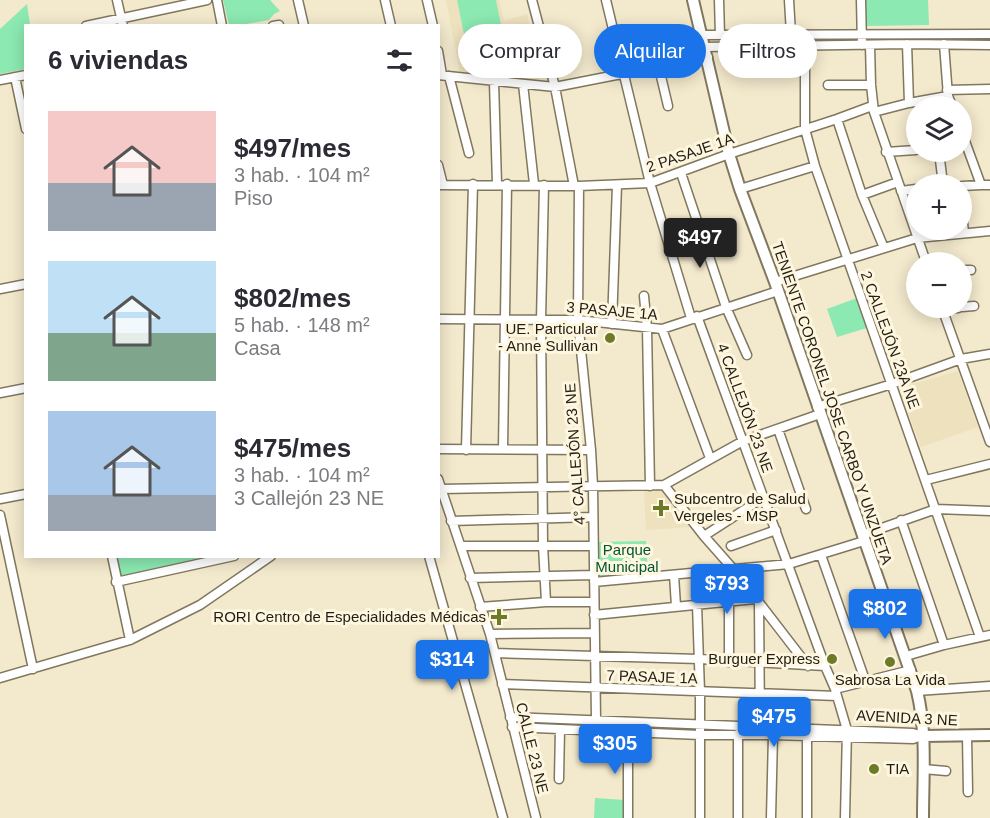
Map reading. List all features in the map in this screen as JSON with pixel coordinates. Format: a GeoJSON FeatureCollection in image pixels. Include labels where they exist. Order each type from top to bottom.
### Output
{"type":"FeatureCollection","features":[{"type":"Feature","properties":{"kind":"street"},"geometry":{"type":"LineString","coordinates":[[117,0],[122,22]]}},
{"type":"Feature","properties":{"kind":"street"},"geometry":{"type":"LineString","coordinates":[[104,24],[122,22],[207,0]]}},
{"type":"Feature","properties":{"kind":"street"},"geometry":{"type":"LineString","coordinates":[[217,0],[222,24]]}},
{"type":"Feature","properties":{"kind":"street"},"geometry":{"type":"LineString","coordinates":[[298,0],[304,24]]}},
{"type":"Feature","properties":{"kind":"street"},"geometry":{"type":"LineString","coordinates":[[385,0],[391,24]]}},
{"type":"Feature","properties":{"kind":"street"},"geometry":{"type":"LineString","coordinates":[[427,0],[433,24]]}},
{"type":"Feature","properties":{"kind":"street","name":"4° CALLEJÓN 23 NE"},"geometry":{"type":"LineString","coordinates":[[532,0],[555,87],[576,186],[578,320],[591,450],[596,720]]}},
{"type":"Feature","properties":{"kind":"street","name":"4 CALLEJÓN 23 NE"},"geometry":{"type":"LineString","coordinates":[[606,0],[612,24]]}},
{"type":"Feature","properties":{"kind":"street","name":"TENIENTE CORONEL JOSE CARBO Y UNZUETA"},"geometry":{"type":"LineString","coordinates":[[693,0],[699,24]]}},
{"type":"Feature","properties":{"kind":"street"},"geometry":{"type":"LineString","coordinates":[[719,0],[720,24]]}},
{"type":"Feature","properties":{"kind":"street"},"geometry":{"type":"LineString","coordinates":[[789,0],[790,24]]}},
{"type":"Feature","properties":{"kind":"street"},"geometry":{"type":"LineString","coordinates":[[861,0],[862,33],[866,45],[873,109],[906,207]]}},
{"type":"Feature","properties":{"kind":"street"},"geometry":{"type":"LineString","coordinates":[[817,34],[990,34]]}},
{"type":"Feature","properties":{"kind":"street"},"geometry":{"type":"LineString","coordinates":[[907,44],[909,96]]}},
{"type":"Feature","properties":{"kind":"street"},"geometry":{"type":"LineString","coordinates":[[944,44],[948,96]]}},
{"type":"Feature","properties":{"kind":"street"},"geometry":{"type":"LineString","coordinates":[[817,46],[990,45]]}},
{"type":"Feature","properties":{"kind":"street"},"geometry":{"type":"LineString","coordinates":[[706,52],[718,51]]}},
{"type":"Feature","properties":{"kind":"street","name":"TENIENTE CORONEL JOSE CARBO Y UNZUETA"},"geometry":{"type":"LineString","coordinates":[[706,52],[729,154],[740,189],[777,286],[917,691],[922,709],[923,818]]}},
{"type":"Feature","properties":{"kind":"street"},"geometry":{"type":"LineString","coordinates":[[0,80],[24,75]]}},
{"type":"Feature","properties":{"kind":"street"},"geometry":{"type":"LineString","coordinates":[[469,153],[443,75],[555,87],[599,78]]}},
{"type":"Feature","properties":{"kind":"street"},"geometry":{"type":"LineString","coordinates":[[15,77],[24,120]]}},
{"type":"Feature","properties":{"kind":"street","name":"4 CALLEJÓN 23 NE"},"geometry":{"type":"LineString","coordinates":[[625,78],[650,183],[694,317],[743,441],[836,692],[847,733],[845,818]]}},
{"type":"Feature","properties":{"kind":"street"},"geometry":{"type":"LineString","coordinates":[[661,78],[668,106]]}},
{"type":"Feature","properties":{"kind":"street","name":"2 CALLEJÓN 23A NE"},"geometry":{"type":"LineString","coordinates":[[805,78],[806,129],[815,166],[980,637]]}},
{"type":"Feature","properties":{"kind":"street"},"geometry":{"type":"LineString","coordinates":[[494,82],[496,184]]}},
{"type":"Feature","properties":{"kind":"street"},"geometry":{"type":"LineString","coordinates":[[523,84],[534,184]]}},
{"type":"Feature","properties":{"kind":"street"},"geometry":{"type":"LineString","coordinates":[[828,85],[871,85]]}},
{"type":"Feature","properties":{"kind":"street","name":"2 PASAJE 1A"},"geometry":{"type":"LineString","coordinates":[[936,96],[990,88]]}},
{"type":"Feature","properties":{"kind":"street","name":"2 PASAJE 1A"},"geometry":{"type":"LineString","coordinates":[[440,185],[576,186],[650,183],[729,154],[837,119],[873,109],[906,104]]}},
{"type":"Feature","properties":{"kind":"street"},"geometry":{"type":"LineString","coordinates":[[837,119],[862,195],[884,248]]}},
{"type":"Feature","properties":{"kind":"street"},"geometry":{"type":"LineString","coordinates":[[886,152],[906,151]]}},
{"type":"Feature","properties":{"kind":"street"},"geometry":{"type":"LineString","coordinates":[[972,161],[986,185]]}},
{"type":"Feature","properties":{"kind":"street"},"geometry":{"type":"LineString","coordinates":[[740,189],[815,166]]}},
{"type":"Feature","properties":{"kind":"street"},"geometry":{"type":"LineString","coordinates":[[681,173],[726,307],[747,355]]}},
{"type":"Feature","properties":{"kind":"street"},"geometry":{"type":"LineString","coordinates":[[466,450],[473,184]]}},
{"type":"Feature","properties":{"kind":"street"},"geometry":{"type":"LineString","coordinates":[[503,449],[507,184]]}},
{"type":"Feature","properties":{"kind":"street"},"geometry":{"type":"LineString","coordinates":[[544,185],[541,320],[543,575],[546,602]]}},
{"type":"Feature","properties":{"kind":"street"},"geometry":{"type":"LineString","coordinates":[[612,324],[617,185]]}},
{"type":"Feature","properties":{"kind":"street"},"geometry":{"type":"LineString","coordinates":[[862,195],[899,187],[906,188]]}},
{"type":"Feature","properties":{"kind":"street","name":"3 PASAJE 1A"},"geometry":{"type":"LineString","coordinates":[[972,232],[990,231]]}},
{"type":"Feature","properties":{"kind":"street","name":"3 PASAJE 1A"},"geometry":{"type":"LineString","coordinates":[[440,319],[578,320],[662,329],[726,307],[847,259],[910,240]]}},
{"type":"Feature","properties":{"kind":"street"},"geometry":{"type":"LineString","coordinates":[[0,289],[24,284]]}},
{"type":"Feature","properties":{"kind":"street"},"geometry":{"type":"LineString","coordinates":[[644,296],[647,328],[650,486]]}},
{"type":"Feature","properties":{"kind":"street"},"geometry":{"type":"LineString","coordinates":[[946,318],[990,442]]}},
{"type":"Feature","properties":{"kind":"street"},"geometry":{"type":"LineString","coordinates":[[662,329],[710,458]]}},
{"type":"Feature","properties":{"kind":"street"},"geometry":{"type":"LineString","coordinates":[[441,489],[664,484],[743,441],[778,429],[818,410],[961,359],[990,354]]}},
{"type":"Feature","properties":{"kind":"street"},"geometry":{"type":"LineString","coordinates":[[0,393],[24,388]]}},
{"type":"Feature","properties":{"kind":"street"},"geometry":{"type":"LineString","coordinates":[[778,429],[806,509]]}},
{"type":"Feature","properties":{"kind":"street"},"geometry":{"type":"LineString","coordinates":[[440,449],[591,450]]}},
{"type":"Feature","properties":{"kind":"street"},"geometry":{"type":"LineString","coordinates":[[926,480],[990,464]]}},
{"type":"Feature","properties":{"kind":"street"},"geometry":{"type":"LineString","coordinates":[[664,484],[808,666]]}},
{"type":"Feature","properties":{"kind":"street","name":"CALLE 23 NE"},"geometry":{"type":"LineString","coordinates":[[440,486],[490,634],[536,818]]}},
{"type":"Feature","properties":{"kind":"street"},"geometry":{"type":"LineString","coordinates":[[0,499],[24,494]]}},
{"type":"Feature","properties":{"kind":"street"},"geometry":{"type":"LineString","coordinates":[[704,536],[764,497]]}},
{"type":"Feature","properties":{"kind":"street"},"geometry":{"type":"LineString","coordinates":[[470,578],[543,575],[594,578],[674,575],[789,564],[820,555],[901,520],[936,509],[990,511]]}},
{"type":"Feature","properties":{"kind":"street"},"geometry":{"type":"LineString","coordinates":[[0,515],[33,669]]}},
{"type":"Feature","properties":{"kind":"street"},"geometry":{"type":"LineString","coordinates":[[451,521],[593,517]]}},
{"type":"Feature","properties":{"kind":"street"},"geometry":{"type":"LineString","coordinates":[[901,520],[944,645]]}},
{"type":"Feature","properties":{"kind":"street"},"geometry":{"type":"LineString","coordinates":[[731,546],[776,530]]}},
{"type":"Feature","properties":{"kind":"street"},"geometry":{"type":"LineString","coordinates":[[461,546],[593,546]]}},
{"type":"Feature","properties":{"kind":"street"},"geometry":{"type":"LineString","coordinates":[[820,555],[865,680]]}},
{"type":"Feature","properties":{"kind":"street"},"geometry":{"type":"LineString","coordinates":[[112,558],[130,639]]}},
{"type":"Feature","properties":{"kind":"street"},"geometry":{"type":"LineString","coordinates":[[116,582],[219,558]]}},
{"type":"Feature","properties":{"kind":"street"},"geometry":{"type":"LineString","coordinates":[[0,678],[130,639],[200,604],[268,558]]}},
{"type":"Feature","properties":{"kind":"street"},"geometry":{"type":"LineString","coordinates":[[430,558],[503,818]]}},
{"type":"Feature","properties":{"kind":"street"},"geometry":{"type":"LineString","coordinates":[[674,575],[676,606]]}},
{"type":"Feature","properties":{"kind":"street"},"geometry":{"type":"LineString","coordinates":[[594,615],[697,604],[757,601]]}},
{"type":"Feature","properties":{"kind":"street"},"geometry":{"type":"LineString","coordinates":[[757,601],[760,727]]}},
{"type":"Feature","properties":{"kind":"street"},"geometry":{"type":"LineString","coordinates":[[480,607],[546,602],[594,602]]}},
{"type":"Feature","properties":{"kind":"street"},"geometry":{"type":"LineString","coordinates":[[729,602],[729,662]]}},
{"type":"Feature","properties":{"kind":"street"},"geometry":{"type":"LineString","coordinates":[[697,604],[700,818]]}},
{"type":"Feature","properties":{"kind":"street"},"geometry":{"type":"LineString","coordinates":[[490,634],[595,633]]}},
{"type":"Feature","properties":{"kind":"street"},"geometry":{"type":"LineString","coordinates":[[906,656],[990,635]]}},
{"type":"Feature","properties":{"kind":"street"},"geometry":{"type":"LineString","coordinates":[[495,653],[595,658],[699,659],[825,666]]}},
{"type":"Feature","properties":{"kind":"street","name":"7 PASAJE 1A"},"geometry":{"type":"LineString","coordinates":[[502,684],[700,692],[836,692],[865,680],[911,670]]}},
{"type":"Feature","properties":{"kind":"street"},"geometry":{"type":"LineString","coordinates":[[917,691],[990,686]]}},
{"type":"Feature","properties":{"kind":"street"},"geometry":{"type":"LineString","coordinates":[[510,717],[699,724],[847,733]]}},
{"type":"Feature","properties":{"kind":"street"},"geometry":{"type":"LineString","coordinates":[[512,728],[700,735],[807,736],[847,733]]}},
{"type":"Feature","properties":{"kind":"street"},"geometry":{"type":"LineString","coordinates":[[559,779],[560,729]]}},
{"type":"Feature","properties":{"kind":"street"},"geometry":{"type":"LineString","coordinates":[[628,732],[628,818]]}},
{"type":"Feature","properties":{"kind":"street","name":"AVENIDA 3 NE"},"geometry":{"type":"LineString","coordinates":[[847,733],[913,733],[923,736],[990,735]]}},
{"type":"Feature","properties":{"kind":"street"},"geometry":{"type":"LineString","coordinates":[[738,734],[738,818]]}},
{"type":"Feature","properties":{"kind":"street"},"geometry":{"type":"LineString","coordinates":[[771,818],[773,735]]}},
{"type":"Feature","properties":{"kind":"street"},"geometry":{"type":"LineString","coordinates":[[807,736],[807,818]]}},
{"type":"Feature","properties":{"kind":"street"},"geometry":{"type":"LineString","coordinates":[[967,736],[968,792]]}},
{"type":"Feature","properties":{"kind":"street"},"geometry":{"type":"LineString","coordinates":[[923,769],[946,771]]}},
{"type":"Feature","properties":{"kind":"shaded area"},"geometry":{"type":"Polygon","coordinates":[[[446,0],[499,0],[504,21],[527,14],[529,24],[458,24],[458,63],[446,0]]]}},
{"type":"Feature","properties":{"kind":"shaded area"},"geometry":{"type":"Polygon","coordinates":[[[506,78],[542,78],[543,82],[506,78]]]}},
{"type":"Feature","properties":{"kind":"shaded area"},"geometry":{"type":"Polygon","coordinates":[[[958,371],[978,427],[921,447],[899,388],[958,371]]]}},
{"type":"Feature","properties":{"kind":"shaded area","name":"Subcentro de Salud Vergeles - MSP"},"geometry":{"type":"Polygon","coordinates":[[[661,487],[691,527],[646,530],[644,488],[661,487]]]}},
{"type":"Feature","properties":{"kind":"green space"},"geometry":{"type":"Polygon","coordinates":[[[223,0],[270,0],[280,11],[269,20],[229,24],[223,0]]]}},
{"type":"Feature","properties":{"kind":"green space"},"geometry":{"type":"Polygon","coordinates":[[[457,0],[496,0],[501,24],[462,24],[457,0]]]}},
{"type":"Feature","properties":{"kind":"green space"},"geometry":{"type":"Polygon","coordinates":[[[866,0],[928,0],[929,25],[866,26],[866,0]]]}},
{"type":"Feature","properties":{"kind":"green space"},"geometry":{"type":"Polygon","coordinates":[[[27,4],[30,24],[24,24],[24,69],[0,74],[0,29],[27,4]]]}},
{"type":"Feature","properties":{"kind":"green space"},"geometry":{"type":"Polygon","coordinates":[[[857,298],[867,328],[837,337],[827,309],[857,298]]]}},
{"type":"Feature","properties":{"kind":"green space","name":"Parque Municipal"},"geometry":{"type":"Polygon","coordinates":[[[646,541],[648,575],[599,578],[599,542],[646,541]]]}},
{"type":"Feature","properties":{"kind":"green space"},"geometry":{"type":"Polygon","coordinates":[[[116,558],[207,558],[120,576],[116,558]]]}},
{"type":"Feature","properties":{"kind":"green space"},"geometry":{"type":"Polygon","coordinates":[[[595,798],[625,800],[624,818],[594,818],[595,798]]]}},
{"type":"Feature","properties":{"kind":"place","name":"UE. Particular - Anne Sullivan"},"geometry":{"type":"Point","coordinates":[610,338]}},
{"type":"Feature","properties":{"kind":"place","name":"Subcentro de Salud Vergeles - MSP"},"geometry":{"type":"Point","coordinates":[661,508]}},
{"type":"Feature","properties":{"kind":"place","name":"RORI Centro de Especialidades Médicas"},"geometry":{"type":"Point","coordinates":[499,617]}},
{"type":"Feature","properties":{"kind":"place","name":"Burguer Express"},"geometry":{"type":"Point","coordinates":[832,659]}},
{"type":"Feature","properties":{"kind":"place","name":"Sabrosa La Vida"},"geometry":{"type":"Point","coordinates":[890,662]}},
{"type":"Feature","properties":{"kind":"place","name":"TIA"},"geometry":{"type":"Point","coordinates":[874,769]}}]}
